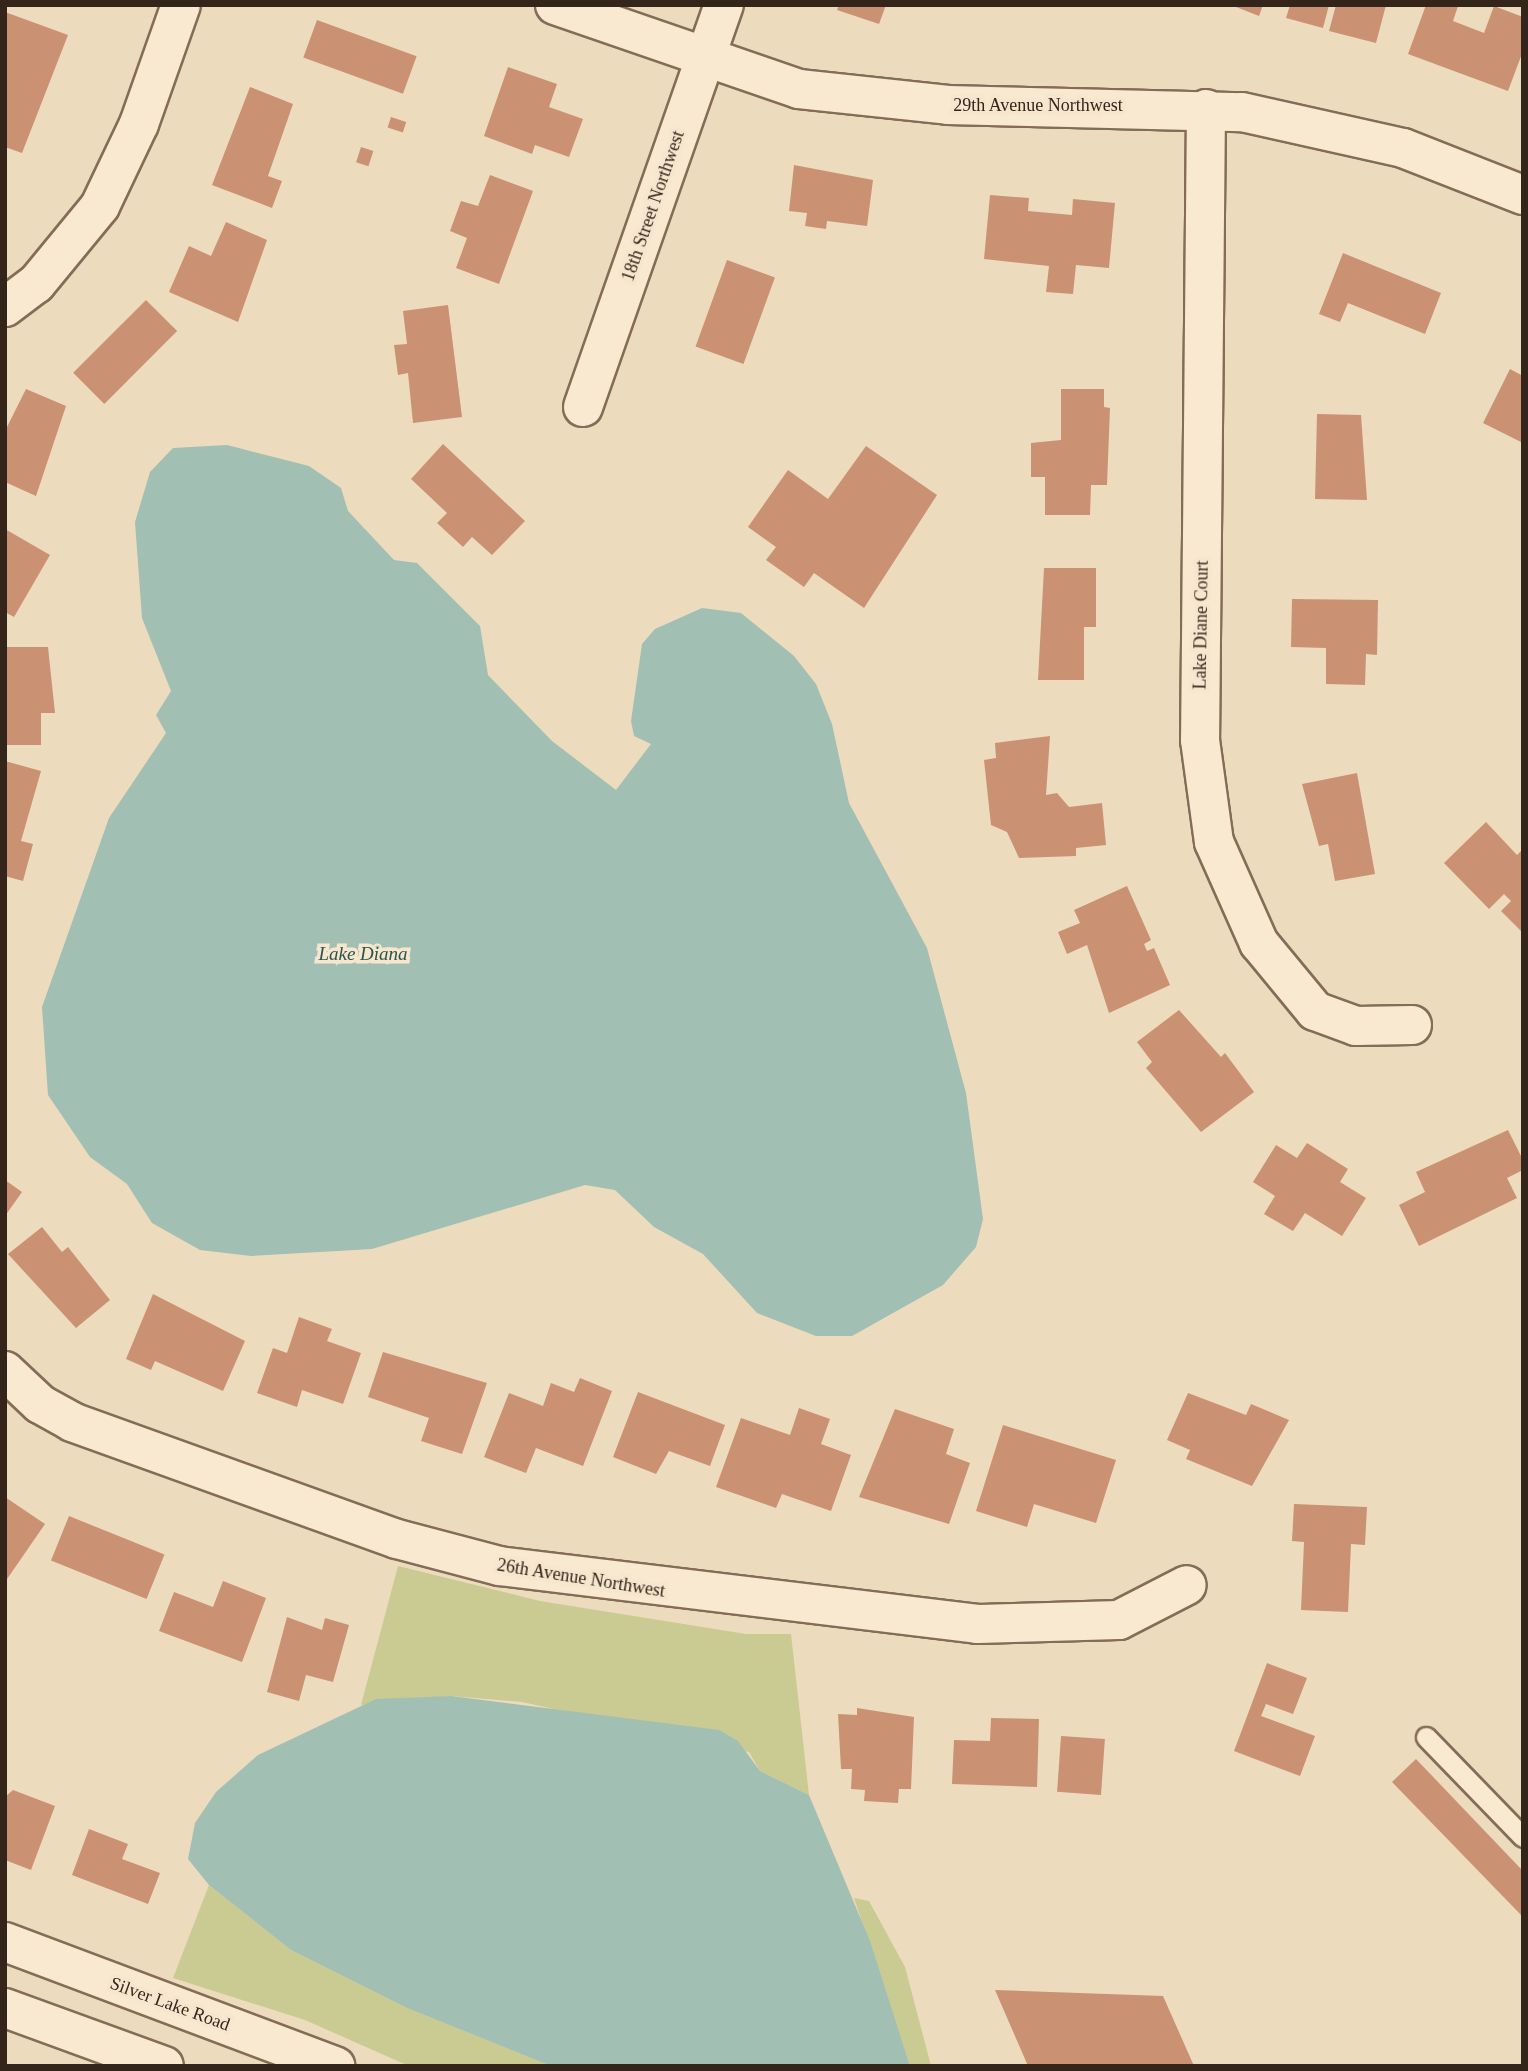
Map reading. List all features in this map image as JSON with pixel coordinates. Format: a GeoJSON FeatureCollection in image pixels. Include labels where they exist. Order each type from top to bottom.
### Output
{"type":"FeatureCollection","features":[{"type":"Feature","properties":{"kind":"street"},"geometry":{"type":"LineString","coordinates":[[5,307],[36,284],[100,206],[139,124],[181,5]]}},
{"type":"Feature","properties":{"kind":"street","name":"29th Avenue Northwest"},"geometry":{"type":"LineString","coordinates":[[555,5],[705,59],[799,89],[870,101],[1206,109],[1325,127],[1403,148],[1523,195]]}},
{"type":"Feature","properties":{"kind":"street","name":"18th Street Northwest"},"geometry":{"type":"LineString","coordinates":[[583,407],[724,5]]}},
{"type":"Feature","properties":{"kind":"street","name":"Lake Diane Court"},"geometry":{"type":"LineString","coordinates":[[1206,109],[1200,740],[1214,842],[1259,943],[1315,1010],[1356,1026],[1412,1025]]}},
{"type":"Feature","properties":{"kind":"street","name":"26th Avenue Northwest"},"geometry":{"type":"LineString","coordinates":[[5,1371],[40,1404],[72,1422],[385,1535],[499,1566],[887,1617],[1012,1625],[1119,1620],[1187,1585]]}},
{"type":"Feature","properties":{"kind":"street","name":"Silver Lake Road"},"geometry":{"type":"LineString","coordinates":[[5,1942],[276,2055],[335,2066]]}},
{"type":"Feature","properties":{"kind":"street"},"geometry":{"type":"LineString","coordinates":[[5,2008],[164,2066]]}},
{"type":"Feature","properties":{"kind":"lane"},"geometry":{"type":"LineString","coordinates":[[1426,1737],[1523,1838]]}},
{"type":"Feature","properties":{"kind":"green space"},"geometry":{"type":"Polygon","coordinates":[[[398,1566],[540,1601],[746,1634],[791,1634],[809,1795],[760,1771],[749,1752],[522,1702],[451,1696],[361,1705],[398,1566]]]}},
{"type":"Feature","properties":{"kind":"green space"},"geometry":{"type":"Polygon","coordinates":[[[209,1885],[291,1950],[407,2008],[551,2066],[409,2066],[305,2020],[173,1978],[209,1885]]]}},
{"type":"Feature","properties":{"kind":"green space"},"geometry":{"type":"Polygon","coordinates":[[[854,1898],[869,1901],[905,1967],[931,2066],[910,2066],[854,1898]]]}},
{"type":"Feature","properties":{"kind":"water","name":"Lake Diana"},"geometry":{"type":"Polygon","coordinates":[[[227,445],[309,466],[341,488],[348,511],[394,560],[417,563],[480,626],[488,675],[552,741],[616,790],[651,744],[634,736],[631,721],[642,644],[655,629],[702,608],[741,613],[794,656],[816,684],[832,724],[849,803],[927,948],[966,1093],[983,1219],[976,1247],[943,1285],[852,1336],[816,1336],[757,1313],[703,1254],[654,1227],[615,1190],[585,1185],[372,1249],[251,1256],[200,1250],[152,1223],[127,1184],[90,1157],[48,1095],[42,1007],[109,818],[166,733],[156,715],[171,691],[142,618],[135,522],[150,472],[173,448],[227,445]]]}},
{"type":"Feature","properties":{"kind":"water"},"geometry":{"type":"Polygon","coordinates":[[[451,1696],[719,1730],[738,1741],[760,1771],[809,1795],[870,1941],[910,2066],[551,2066],[407,2008],[291,1950],[209,1885],[188,1859],[195,1823],[216,1792],[258,1755],[376,1699],[451,1696]]]}},
{"type":"Feature","properties":{"kind":"building"},"geometry":{"type":"Polygon","coordinates":[[[839,5],[886,5],[879,24],[837,10],[839,5]]]}},
{"type":"Feature","properties":{"kind":"building"},"geometry":{"type":"Polygon","coordinates":[[[1231,5],[1263,5],[1259,16],[1231,5]]]}},
{"type":"Feature","properties":{"kind":"building"},"geometry":{"type":"Polygon","coordinates":[[[1290,5],[1329,5],[1323,28],[1286,18],[1290,5]]]}},
{"type":"Feature","properties":{"kind":"building"},"geometry":{"type":"Polygon","coordinates":[[[1336,5],[1386,5],[1376,43],[1329,31],[1336,5]]]}},
{"type":"Feature","properties":{"kind":"building"},"geometry":{"type":"Polygon","coordinates":[[[1426,5],[1458,6],[1453,21],[1484,33],[1494,6],[1523,17],[1523,51],[1508,91],[1408,54],[1426,5]]]}},
{"type":"Feature","properties":{"kind":"building"},"geometry":{"type":"Polygon","coordinates":[[[5,12],[68,35],[22,153],[5,147],[5,12]]]}},
{"type":"Feature","properties":{"kind":"building"},"geometry":{"type":"Polygon","coordinates":[[[317,20],[417,56],[403,94],[303,58],[317,20]]]}},
{"type":"Feature","properties":{"kind":"building"},"geometry":{"type":"Polygon","coordinates":[[[508,67],[557,84],[549,107],[583,119],[569,157],[535,145],[532,154],[484,136],[508,67]]]}},
{"type":"Feature","properties":{"kind":"building"},"geometry":{"type":"Polygon","coordinates":[[[250,87],[293,104],[268,176],[282,181],[272,208],[212,185],[250,87]]]}},
{"type":"Feature","properties":{"kind":"building"},"geometry":{"type":"Polygon","coordinates":[[[391,117],[406,122],[403,132],[388,127],[391,117]]]}},
{"type":"Feature","properties":{"kind":"building"},"geometry":{"type":"Polygon","coordinates":[[[361,147],[373,151],[368,166],[356,162],[361,147]]]}},
{"type":"Feature","properties":{"kind":"building"},"geometry":{"type":"Polygon","coordinates":[[[794,165],[873,180],[867,226],[827,221],[826,229],[805,226],[807,213],[789,211],[794,165]]]}},
{"type":"Feature","properties":{"kind":"building"},"geometry":{"type":"Polygon","coordinates":[[[490,175],[533,191],[499,284],[456,268],[467,238],[450,231],[461,201],[478,206],[490,175]]]}},
{"type":"Feature","properties":{"kind":"building"},"geometry":{"type":"Polygon","coordinates":[[[990,195],[1029,198],[1028,211],[1072,215],[1073,199],[1115,203],[1109,268],[1076,265],[1073,294],[1046,292],[1049,266],[984,259],[990,195]]]}},
{"type":"Feature","properties":{"kind":"building"},"geometry":{"type":"Polygon","coordinates":[[[226,222],[267,240],[238,322],[169,292],[189,246],[211,256],[226,222]]]}},
{"type":"Feature","properties":{"kind":"building"},"geometry":{"type":"Polygon","coordinates":[[[1343,253],[1441,293],[1425,334],[1348,303],[1340,322],[1319,314],[1343,253]]]}},
{"type":"Feature","properties":{"kind":"building"},"geometry":{"type":"Polygon","coordinates":[[[727,260],[775,277],[743,364],[696,346],[727,260]]]}},
{"type":"Feature","properties":{"kind":"building"},"geometry":{"type":"Polygon","coordinates":[[[146,300],[177,331],[104,404],[73,373],[146,300]]]}},
{"type":"Feature","properties":{"kind":"building"},"geometry":{"type":"Polygon","coordinates":[[[448,305],[462,417],[413,423],[408,373],[398,375],[394,345],[407,344],[403,311],[448,305]]]}},
{"type":"Feature","properties":{"kind":"building"},"geometry":{"type":"Polygon","coordinates":[[[1510,369],[1523,376],[1523,443],[1483,423],[1510,369]]]}},
{"type":"Feature","properties":{"kind":"building"},"geometry":{"type":"Polygon","coordinates":[[[26,389],[66,406],[36,496],[5,482],[5,431],[26,389]]]}},
{"type":"Feature","properties":{"kind":"building"},"geometry":{"type":"Polygon","coordinates":[[[1061,389],[1104,389],[1104,407],[1110,408],[1107,485],[1091,485],[1090,515],[1045,515],[1045,477],[1031,477],[1031,443],[1061,440],[1061,389]]]}},
{"type":"Feature","properties":{"kind":"building"},"geometry":{"type":"Polygon","coordinates":[[[1317,414],[1361,415],[1367,500],[1315,499],[1317,414]]]}},
{"type":"Feature","properties":{"kind":"building"},"geometry":{"type":"Polygon","coordinates":[[[443,444],[525,521],[492,555],[472,537],[463,547],[437,523],[447,513],[411,479],[443,444]]]}},
{"type":"Feature","properties":{"kind":"building"},"geometry":{"type":"Polygon","coordinates":[[[866,446],[937,495],[864,608],[814,573],[804,587],[766,560],[776,547],[748,527],[788,470],[828,499],[866,446]]]}},
{"type":"Feature","properties":{"kind":"building"},"geometry":{"type":"Polygon","coordinates":[[[5,529],[50,555],[14,617],[5,612],[5,529]]]}},
{"type":"Feature","properties":{"kind":"building"},"geometry":{"type":"Polygon","coordinates":[[[1044,568],[1096,568],[1096,627],[1084,627],[1084,680],[1038,680],[1044,568]]]}},
{"type":"Feature","properties":{"kind":"building"},"geometry":{"type":"Polygon","coordinates":[[[1292,599],[1378,600],[1377,655],[1366,654],[1365,685],[1326,684],[1326,648],[1291,647],[1292,599]]]}},
{"type":"Feature","properties":{"kind":"building"},"geometry":{"type":"Polygon","coordinates":[[[5,647],[48,647],[55,713],[41,713],[41,745],[5,745],[5,647]]]}},
{"type":"Feature","properties":{"kind":"building"},"geometry":{"type":"Polygon","coordinates":[[[1050,736],[1046,795],[1057,793],[1069,807],[1102,803],[1106,845],[1076,848],[1076,856],[1019,858],[1007,832],[991,825],[984,760],[996,758],[995,743],[1050,736]]]}},
{"type":"Feature","properties":{"kind":"building"},"geometry":{"type":"Polygon","coordinates":[[[5,761],[41,771],[21,841],[33,844],[23,881],[5,876],[5,761]]]}},
{"type":"Feature","properties":{"kind":"building"},"geometry":{"type":"Polygon","coordinates":[[[1357,773],[1375,874],[1335,881],[1328,844],[1319,846],[1302,784],[1357,773]]]}},
{"type":"Feature","properties":{"kind":"building"},"geometry":{"type":"Polygon","coordinates":[[[1486,822],[1517,855],[1523,849],[1523,933],[1501,911],[1511,901],[1504,894],[1489,909],[1444,863],[1486,822]]]}},
{"type":"Feature","properties":{"kind":"building"},"geometry":{"type":"Polygon","coordinates":[[[1127,886],[1151,940],[1144,944],[1147,951],[1154,948],[1170,985],[1109,1013],[1087,945],[1067,954],[1058,932],[1080,923],[1074,910],[1127,886]]]}},
{"type":"Feature","properties":{"kind":"building"},"geometry":{"type":"Polygon","coordinates":[[[1179,1010],[1221,1057],[1225,1053],[1254,1092],[1201,1132],[1146,1068],[1152,1062],[1137,1042],[1179,1010]]]}},
{"type":"Feature","properties":{"kind":"building"},"geometry":{"type":"Polygon","coordinates":[[[1508,1130],[1523,1160],[1523,1170],[1507,1178],[1517,1198],[1419,1246],[1399,1205],[1425,1192],[1416,1172],[1508,1130]]]}},
{"type":"Feature","properties":{"kind":"building"},"geometry":{"type":"Polygon","coordinates":[[[1307,1143],[1348,1169],[1340,1182],[1366,1198],[1342,1236],[1305,1213],[1293,1231],[1264,1214],[1275,1196],[1253,1182],[1276,1145],[1297,1158],[1307,1143]]]}},
{"type":"Feature","properties":{"kind":"building"},"geometry":{"type":"Polygon","coordinates":[[[5,1180],[22,1192],[5,1216],[5,1180]]]}},
{"type":"Feature","properties":{"kind":"building"},"geometry":{"type":"Polygon","coordinates":[[[42,1227],[62,1252],[68,1247],[110,1300],[76,1328],[8,1254],[42,1227]]]}},
{"type":"Feature","properties":{"kind":"building"},"geometry":{"type":"Polygon","coordinates":[[[153,1294],[245,1341],[223,1391],[155,1361],[151,1370],[126,1359],[153,1294]]]}},
{"type":"Feature","properties":{"kind":"building"},"geometry":{"type":"Polygon","coordinates":[[[299,1317],[332,1329],[327,1341],[361,1353],[343,1404],[302,1390],[297,1407],[257,1393],[273,1348],[287,1353],[299,1317]]]}},
{"type":"Feature","properties":{"kind":"building"},"geometry":{"type":"Polygon","coordinates":[[[383,1352],[487,1383],[462,1454],[421,1441],[429,1418],[368,1397],[383,1352]]]}},
{"type":"Feature","properties":{"kind":"building"},"geometry":{"type":"Polygon","coordinates":[[[580,1378],[612,1391],[583,1466],[536,1448],[526,1473],[484,1457],[509,1393],[543,1406],[551,1383],[574,1392],[580,1378]]]}},
{"type":"Feature","properties":{"kind":"building"},"geometry":{"type":"Polygon","coordinates":[[[638,1392],[725,1425],[710,1466],[669,1451],[656,1474],[613,1457],[638,1392]]]}},
{"type":"Feature","properties":{"kind":"building"},"geometry":{"type":"Polygon","coordinates":[[[1188,1393],[1246,1415],[1251,1404],[1289,1420],[1252,1486],[1186,1459],[1190,1450],[1167,1440],[1188,1393]]]}},
{"type":"Feature","properties":{"kind":"building"},"geometry":{"type":"Polygon","coordinates":[[[799,1408],[830,1419],[821,1444],[851,1455],[831,1511],[782,1494],[776,1508],[716,1487],[741,1418],[790,1435],[799,1408]]]}},
{"type":"Feature","properties":{"kind":"building"},"geometry":{"type":"Polygon","coordinates":[[[895,1409],[954,1429],[946,1454],[970,1463],[949,1524],[859,1497],[895,1409]]]}},
{"type":"Feature","properties":{"kind":"building"},"geometry":{"type":"Polygon","coordinates":[[[1003,1425],[1116,1460],[1096,1523],[1034,1504],[1027,1527],[976,1511],[1003,1425]]]}},
{"type":"Feature","properties":{"kind":"building"},"geometry":{"type":"Polygon","coordinates":[[[5,1497],[45,1524],[5,1582],[5,1497]]]}},
{"type":"Feature","properties":{"kind":"building"},"geometry":{"type":"Polygon","coordinates":[[[1294,1504],[1367,1507],[1365,1545],[1351,1544],[1348,1612],[1301,1610],[1304,1542],[1292,1541],[1294,1504]]]}},
{"type":"Feature","properties":{"kind":"building"},"geometry":{"type":"Polygon","coordinates":[[[69,1516],[164,1555],[147,1599],[51,1561],[69,1516]]]}},
{"type":"Feature","properties":{"kind":"building"},"geometry":{"type":"Polygon","coordinates":[[[223,1581],[266,1598],[242,1662],[159,1631],[174,1592],[213,1607],[223,1581]]]}},
{"type":"Feature","properties":{"kind":"building"},"geometry":{"type":"Polygon","coordinates":[[[287,1617],[322,1630],[325,1618],[349,1625],[333,1682],[306,1675],[299,1701],[267,1692],[287,1617]]]}},
{"type":"Feature","properties":{"kind":"building"},"geometry":{"type":"Polygon","coordinates":[[[1267,1663],[1307,1678],[1293,1714],[1266,1704],[1261,1716],[1315,1736],[1300,1776],[1234,1751],[1267,1663]]]}},
{"type":"Feature","properties":{"kind":"building"},"geometry":{"type":"Polygon","coordinates":[[[857,1708],[914,1717],[911,1789],[899,1789],[898,1803],[864,1801],[865,1790],[851,1789],[852,1769],[841,1769],[838,1714],[857,1715],[857,1708]]]}},
{"type":"Feature","properties":{"kind":"building"},"geometry":{"type":"Polygon","coordinates":[[[991,1718],[1039,1719],[1037,1787],[952,1784],[954,1740],[990,1741],[991,1718]]]}},
{"type":"Feature","properties":{"kind":"building"},"geometry":{"type":"Polygon","coordinates":[[[1061,1736],[1105,1739],[1101,1795],[1057,1792],[1061,1736]]]}},
{"type":"Feature","properties":{"kind":"building"},"geometry":{"type":"Polygon","coordinates":[[[1416,1759],[1523,1871],[1523,1917],[1392,1782],[1416,1759]]]}},
{"type":"Feature","properties":{"kind":"building"},"geometry":{"type":"Polygon","coordinates":[[[13,1790],[55,1806],[31,1870],[5,1860],[5,1797],[13,1790]]]}},
{"type":"Feature","properties":{"kind":"building"},"geometry":{"type":"Polygon","coordinates":[[[89,1829],[128,1844],[122,1859],[160,1873],[148,1904],[72,1875],[89,1829]]]}},
{"type":"Feature","properties":{"kind":"building"},"geometry":{"type":"Polygon","coordinates":[[[995,1990],[1163,1996],[1194,2066],[1028,2066],[995,1990]]]}}]}
